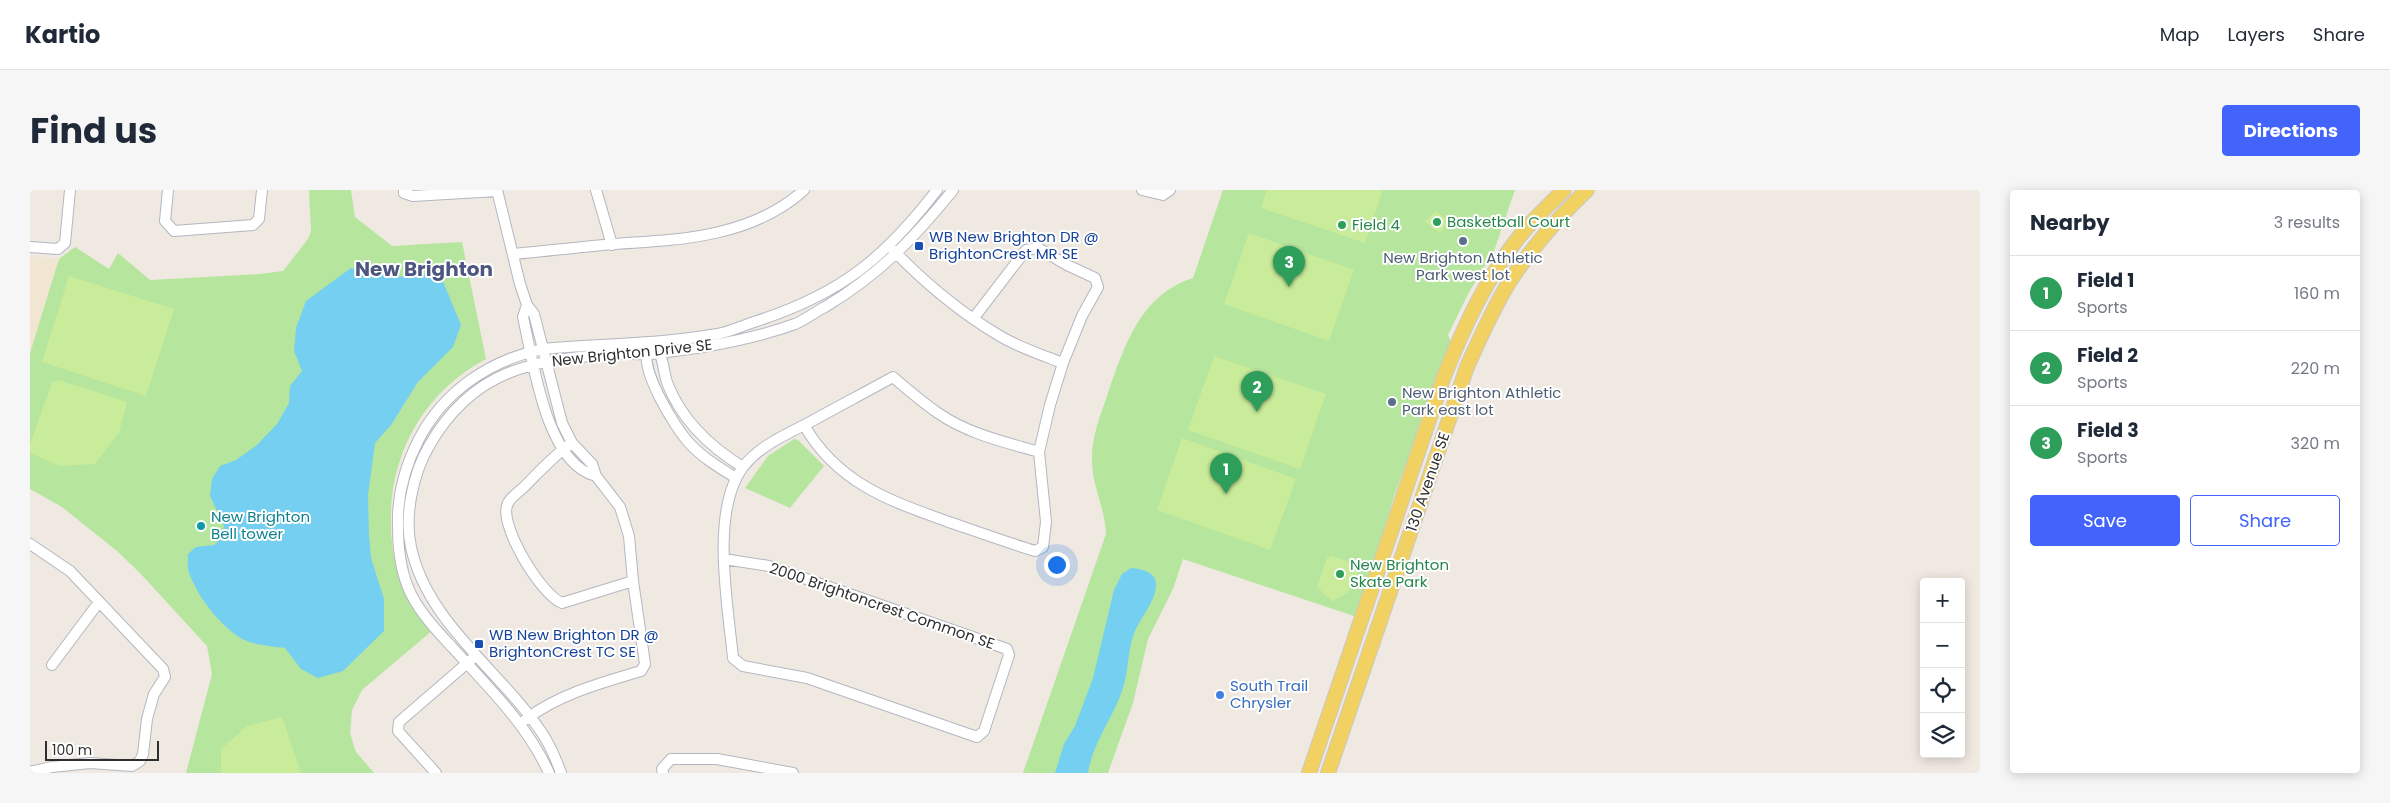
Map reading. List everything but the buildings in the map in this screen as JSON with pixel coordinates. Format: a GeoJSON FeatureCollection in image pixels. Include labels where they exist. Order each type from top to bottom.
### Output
{"type":"FeatureCollection","features":[{"type":"Feature","properties":{"kind":"main road","name":"130 Avenue SE"},"geometry":{"type":"LineString","coordinates":[[1309,773],[1443,379],[1467,321],[1481,294],[1519,237],[1564,190]]}},
{"type":"Feature","properties":{"kind":"main road","name":"130 Avenue SE"},"geometry":{"type":"LineString","coordinates":[[1328,773],[1467,367],[1498,301],[1535,247],[1566,210],[1587,190]]}},
{"type":"Feature","properties":{"kind":"main road"},"geometry":{"type":"LineString","coordinates":[[1438,453],[1445,410],[1471,341],[1472,331],[1467,321],[1483,316],[1498,301]]}},
{"type":"Feature","properties":{"kind":"street"},"geometry":{"type":"LineString","coordinates":[[30,248],[58,249],[65,243],[70,190]]}},
{"type":"Feature","properties":{"kind":"street"},"geometry":{"type":"LineString","coordinates":[[168,190],[164,221],[174,231],[253,225],[259,219],[262,190]]}},
{"type":"Feature","properties":{"kind":"street"},"geometry":{"type":"LineString","coordinates":[[404,190],[404,192],[413,196],[497,191],[527,305],[534,314],[555,402],[562,423],[572,443],[592,464],[596,476],[620,507],[629,536],[645,664],[641,671],[569,694],[520,723]]}},
{"type":"Feature","properties":{"kind":"street"},"geometry":{"type":"LineString","coordinates":[[596,190],[612,244]]}},
{"type":"Feature","properties":{"kind":"street","name":"New Brighton Drive SE"},"geometry":{"type":"LineString","coordinates":[[548,773],[532,740],[520,723],[437,630],[413,597],[401,567],[398,519],[401,487],[416,444],[428,422],[445,401],[481,372],[531,352],[543,349],[719,334],[795,309],[835,288],[889,246],[912,222],[937,190]]}},
{"type":"Feature","properties":{"kind":"street","name":"New Brighton Drive SE"},"geometry":{"type":"LineString","coordinates":[[561,773],[543,735],[530,716],[476,655],[430,595],[418,570],[410,546],[411,502],[422,457],[448,415],[487,382],[512,370],[534,364],[617,353],[646,354],[705,348],[797,323],[847,294],[897,254],[953,190]]}},
{"type":"Feature","properties":{"kind":"street"},"geometry":{"type":"LineString","coordinates":[[1142,190],[1163,195],[1170,190]]}},
{"type":"Feature","properties":{"kind":"street"},"geometry":{"type":"LineString","coordinates":[[514,254],[612,244],[667,241],[712,235],[744,226],[780,208],[802,191]]}},
{"type":"Feature","properties":{"kind":"street"},"geometry":{"type":"LineString","coordinates":[[889,246],[954,306],[973,319],[1001,337],[1063,363]]}},
{"type":"Feature","properties":{"kind":"street"},"geometry":{"type":"LineString","coordinates":[[804,425],[816,445],[835,465],[882,497],[1035,551],[1044,547],[1046,522],[1039,452],[1050,405],[1063,363],[1082,316],[1098,287],[1095,278],[1067,265],[1038,248],[1026,250],[973,319]]}},
{"type":"Feature","properties":{"kind":"street"},"geometry":{"type":"LineString","coordinates":[[527,305],[523,318],[544,407],[562,450],[586,474],[596,476]]}},
{"type":"Feature","properties":{"kind":"street"},"geometry":{"type":"LineString","coordinates":[[652,341],[660,353],[665,378],[680,409],[700,436],[718,452],[744,467]]}},
{"type":"Feature","properties":{"kind":"street"},"geometry":{"type":"LineString","coordinates":[[652,341],[646,354],[659,396],[671,419],[690,444],[709,461],[736,478]]}},
{"type":"Feature","properties":{"kind":"street","name":"2000 Brightoncrest Common SE"},"geometry":{"type":"LineString","coordinates":[[724,559],[770,566],[1007,650],[1009,656],[984,731],[977,737],[807,678],[743,666],[733,658],[724,559],[726,511],[736,478],[744,467],[782,435],[893,377],[939,414],[960,425],[990,438],[1039,452]]}},
{"type":"Feature","properties":{"kind":"street"},"geometry":{"type":"LineString","coordinates":[[572,443],[562,450],[508,502],[506,512],[519,553],[538,582],[557,601],[562,603],[633,580]]}},
{"type":"Feature","properties":{"kind":"street"},"geometry":{"type":"LineString","coordinates":[[30,544],[70,571],[163,669],[165,677],[154,694],[147,720],[143,754],[140,761],[132,766],[90,763],[30,772]]}},
{"type":"Feature","properties":{"kind":"street"},"geometry":{"type":"LineString","coordinates":[[52,665],[99,602]]}},
{"type":"Feature","properties":{"kind":"street"},"geometry":{"type":"LineString","coordinates":[[436,773],[398,731],[399,722],[476,655]]}},
{"type":"Feature","properties":{"kind":"street"},"geometry":{"type":"LineString","coordinates":[[663,773],[662,769],[671,760],[708,759],[793,773]]}},
{"type":"Feature","properties":{"kind":"shaded area"},"geometry":{"type":"Polygon","coordinates":[[[30,256],[59,259],[30,353],[30,256]]]}},
{"type":"Feature","properties":{"kind":"green space"},"geometry":{"type":"Polygon","coordinates":[[[309,190],[351,190],[355,217],[392,246],[462,242],[486,359],[464,372],[445,388],[415,427],[404,449],[396,472],[392,497],[391,536],[396,565],[408,591],[433,630],[362,690],[352,710],[350,733],[356,752],[374,773],[186,773],[212,674],[207,646],[140,573],[117,551],[62,507],[30,489],[30,353],[59,259],[75,247],[109,269],[118,253],[150,280],[283,271],[308,239],[311,231],[309,190]]]}},
{"type":"Feature","properties":{"kind":"green space"},"geometry":{"type":"Polygon","coordinates":[[[1223,190],[1515,190],[1494,251],[1468,294],[1448,335],[1451,342],[1449,351],[1395,493],[1357,617],[1183,559],[1173,589],[1148,639],[1133,703],[1108,773],[1023,773],[1106,534],[1104,516],[1094,481],[1092,463],[1095,436],[1102,410],[1128,340],[1147,309],[1160,296],[1175,286],[1193,278],[1223,190]]]}},
{"type":"Feature","properties":{"kind":"green space","name":"Field 4"},"geometry":{"type":"Polygon","coordinates":[[[1267,190],[1383,190],[1365,243],[1261,208],[1267,190]]]}},
{"type":"Feature","properties":{"kind":"green space","name":"Basketball Court"},"geometry":{"type":"Polygon","coordinates":[[[1435,211],[1449,221],[1440,233],[1425,222],[1435,211]]]}},
{"type":"Feature","properties":{"kind":"green space"},"geometry":{"type":"Polygon","coordinates":[[[1249,233],[1354,270],[1329,341],[1224,304],[1249,233]]]}},
{"type":"Feature","properties":{"kind":"green space"},"geometry":{"type":"Polygon","coordinates":[[[69,276],[174,309],[146,396],[42,362],[69,276]]]}},
{"type":"Feature","properties":{"kind":"green space"},"geometry":{"type":"Polygon","coordinates":[[[1214,356],[1326,394],[1300,469],[1188,430],[1214,356]]]}},
{"type":"Feature","properties":{"kind":"green space"},"geometry":{"type":"Polygon","coordinates":[[[59,380],[127,402],[119,433],[95,464],[60,466],[30,453],[30,445],[52,382],[59,380]]]}},
{"type":"Feature","properties":{"kind":"green space"},"geometry":{"type":"Polygon","coordinates":[[[1182,438],[1296,479],[1270,550],[1157,510],[1182,438]]]}},
{"type":"Feature","properties":{"kind":"green space"},"geometry":{"type":"Polygon","coordinates":[[[794,439],[798,440],[824,466],[790,508],[745,488],[768,456],[794,439]]]}},
{"type":"Feature","properties":{"kind":"green space","name":"New Brighton Skate Park"},"geometry":{"type":"Polygon","coordinates":[[[1331,556],[1357,564],[1359,569],[1348,593],[1332,601],[1317,587],[1327,558],[1331,556]]]}},
{"type":"Feature","properties":{"kind":"green space"},"geometry":{"type":"Polygon","coordinates":[[[282,717],[301,773],[221,773],[221,749],[247,726],[282,717]]]}},
{"type":"Feature","properties":{"kind":"water"},"geometry":{"type":"Polygon","coordinates":[[[351,268],[392,276],[413,277],[427,274],[442,279],[461,325],[453,347],[418,382],[391,425],[375,443],[368,495],[369,535],[371,558],[384,599],[384,631],[343,671],[318,678],[301,669],[285,648],[261,645],[244,640],[216,617],[198,591],[188,571],[188,554],[196,547],[214,545],[222,537],[224,526],[210,496],[212,479],[220,466],[236,460],[257,445],[277,424],[289,403],[290,386],[302,371],[294,351],[296,328],[306,301],[351,268]]]}},
{"type":"Feature","properties":{"kind":"water"},"geometry":{"type":"Polygon","coordinates":[[[1131,568],[1144,570],[1151,574],[1156,581],[1156,586],[1153,598],[1132,638],[1126,676],[1118,702],[1098,741],[1088,773],[1055,773],[1064,744],[1075,726],[1093,678],[1114,590],[1122,574],[1131,568]]]}},
{"type":"Feature","properties":{"kind":"place","name":"Basketball Court"},"geometry":{"type":"Point","coordinates":[1437,222]}},
{"type":"Feature","properties":{"kind":"place","name":"Field 4"},"geometry":{"type":"Point","coordinates":[1342,225]}},
{"type":"Feature","properties":{"kind":"place","name":"New Brighton Athletic Park west lot"},"geometry":{"type":"Point","coordinates":[1463,241]}},
{"type":"Feature","properties":{"kind":"place","name":"WB New Brighton DR @ BrightonCrest MR SE"},"geometry":{"type":"Point","coordinates":[919,246]}},
{"type":"Feature","properties":{"kind":"place","name":"Field 3"},"geometry":{"type":"Point","coordinates":[1289,287]}},
{"type":"Feature","properties":{"kind":"place","name":"New Brighton Athletic Park east lot"},"geometry":{"type":"Point","coordinates":[1392,402]}},
{"type":"Feature","properties":{"kind":"place","name":"Field 2"},"geometry":{"type":"Point","coordinates":[1257,412]}},
{"type":"Feature","properties":{"kind":"place","name":"Field 1"},"geometry":{"type":"Point","coordinates":[1226,494]}},
{"type":"Feature","properties":{"kind":"place","name":"New Brighton Bell tower"},"geometry":{"type":"Point","coordinates":[201,526]}},
{"type":"Feature","properties":{"kind":"place","name":"New Brighton Skate Park"},"geometry":{"type":"Point","coordinates":[1340,574]}},
{"type":"Feature","properties":{"kind":"place","name":"WB New Brighton DR @ BrightonCrest TC SE"},"geometry":{"type":"Point","coordinates":[479,644]}},
{"type":"Feature","properties":{"kind":"place","name":"South Trail Chrysler"},"geometry":{"type":"Point","coordinates":[1220,695]}},
{"type":"Feature","properties":{"kind":"district","name":"New Brighton"},"geometry":{"type":"Point","coordinates":[424,269]}}]}
